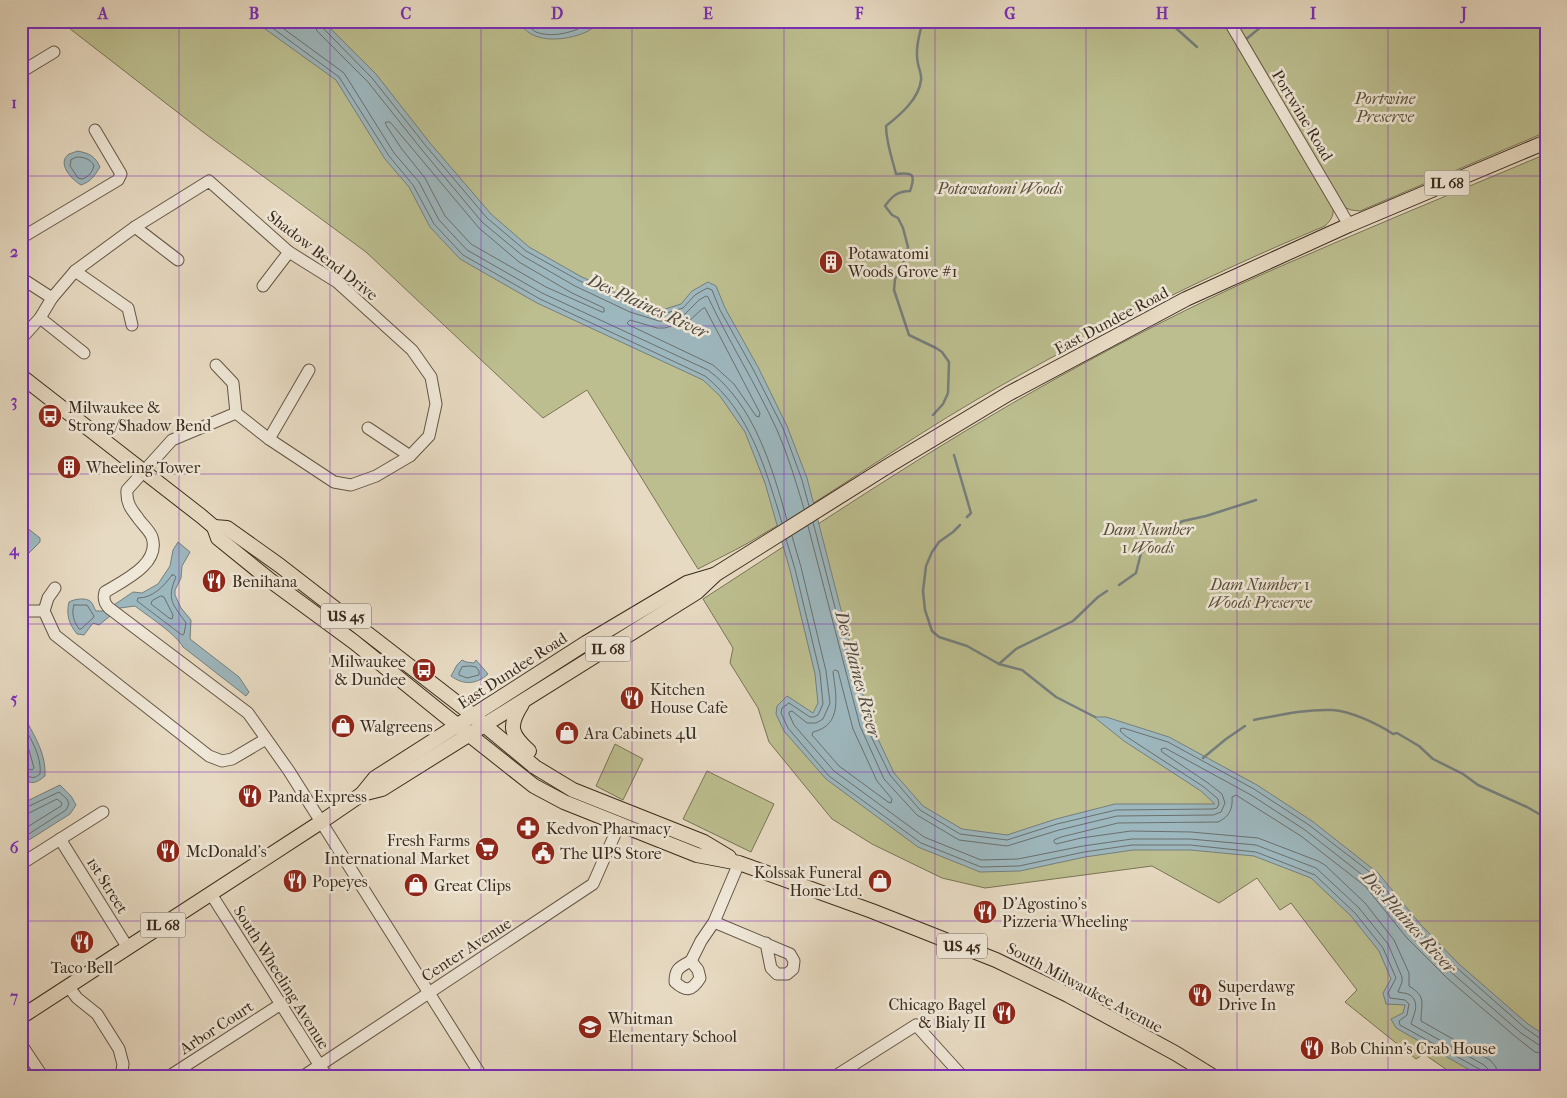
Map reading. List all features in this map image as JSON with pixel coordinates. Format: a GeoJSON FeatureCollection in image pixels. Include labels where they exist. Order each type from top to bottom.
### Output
{"type":"FeatureCollection","features":[{"type":"Feature","properties":{"kind":"main road","name":"East Dundee Road"},"geometry":{"type":"LineString","coordinates":[[362,794],[382,789],[522,703],[697,592],[716,574],[820,508],[1008,394],[1186,299],[1349,225],[1546,142]]}},
{"type":"Feature","properties":{"kind":"main road","name":"US 45"},"geometry":{"type":"LineString","coordinates":[[21,376],[214,527],[218,538],[263,575],[354,642],[457,725]]}},
{"type":"Feature","properties":{"kind":"main road","name":"US 45"},"geometry":{"type":"LineString","coordinates":[[214,527],[227,528],[279,565],[473,715]]}},
{"type":"Feature","properties":{"kind":"main road","name":"East Dundee Road"},"geometry":{"type":"LineString","coordinates":[[21,1017],[321,822],[362,794],[375,778],[457,725],[586,643],[687,583],[716,574]]}},
{"type":"Feature","properties":{"kind":"main road"},"geometry":{"type":"LineString","coordinates":[[522,703],[515,714],[513,722],[512,728],[516,738],[573,790]]}},
{"type":"Feature","properties":{"kind":"main road","name":"South Milwaukee Avenue"},"geometry":{"type":"LineString","coordinates":[[473,715],[536,767],[573,790],[704,842],[739,863]]}},
{"type":"Feature","properties":{"kind":"main road","name":"South Milwaukee Avenue"},"geometry":{"type":"LineString","coordinates":[[457,725],[534,786],[572,806],[697,855],[739,863],[872,911],[996,960],[1068,995],[1205,1074]]}},
{"type":"Feature","properties":{"kind":"street","name":"Portwine Road"},"geometry":{"type":"LineString","coordinates":[[1229,21],[1349,225]]}},
{"type":"Feature","properties":{"kind":"street"},"geometry":{"type":"LineString","coordinates":[[21,72],[54,52]]}},
{"type":"Feature","properties":{"kind":"street"},"geometry":{"type":"LineString","coordinates":[[21,238],[118,180],[121,174],[95,130]]}},
{"type":"Feature","properties":{"kind":"street","name":"Shadow Bend Drive"},"geometry":{"type":"LineString","coordinates":[[21,339],[40,318],[52,298],[75,270],[134,227],[209,181],[288,252],[337,282],[412,350],[430,377],[436,404],[429,436],[410,456],[376,476],[351,485],[334,482],[269,440],[236,413]]}},
{"type":"Feature","properties":{"kind":"street"},"geometry":{"type":"LineString","coordinates":[[134,227],[178,260]]}},
{"type":"Feature","properties":{"kind":"street"},"geometry":{"type":"LineString","coordinates":[[263,286],[288,252]]}},
{"type":"Feature","properties":{"kind":"street"},"geometry":{"type":"LineString","coordinates":[[75,270],[128,308],[132,325]]}},
{"type":"Feature","properties":{"kind":"street"},"geometry":{"type":"LineString","coordinates":[[21,278],[52,298]]}},
{"type":"Feature","properties":{"kind":"street"},"geometry":{"type":"LineString","coordinates":[[40,318],[84,353]]}},
{"type":"Feature","properties":{"kind":"street"},"geometry":{"type":"LineString","coordinates":[[216,365],[233,383],[236,413],[172,440],[127,490],[128,505],[152,536],[154,548],[148,560],[139,571],[105,592],[104,603],[248,713],[289,771],[482,1077]]}},
{"type":"Feature","properties":{"kind":"street"},"geometry":{"type":"LineString","coordinates":[[269,440],[309,370]]}},
{"type":"Feature","properties":{"kind":"street"},"geometry":{"type":"LineString","coordinates":[[368,428],[410,456]]}},
{"type":"Feature","properties":{"kind":"street"},"geometry":{"type":"LineString","coordinates":[[54,588],[48,598],[44,611],[55,635],[209,756],[222,760],[232,759],[266,739]]}},
{"type":"Feature","properties":{"kind":"street"},"geometry":{"type":"LineString","coordinates":[[21,611],[44,611]]}},
{"type":"Feature","properties":{"kind":"street"},"geometry":{"type":"LineString","coordinates":[[21,864],[103,812]]}},
{"type":"Feature","properties":{"kind":"street","name":"Center Avenue"},"geometry":{"type":"LineString","coordinates":[[302,1077],[594,884],[619,825]]}},
{"type":"Feature","properties":{"kind":"street","name":"1st Street"},"geometry":{"type":"LineString","coordinates":[[60,840],[128,948]]}},
{"type":"Feature","properties":{"kind":"street"},"geometry":{"type":"LineString","coordinates":[[691,961],[701,941],[714,922],[739,863]]}},
{"type":"Feature","properties":{"kind":"street","name":"South Wheeling Avenue"},"geometry":{"type":"LineString","coordinates":[[211,894],[327,1077]]}},
{"type":"Feature","properties":{"kind":"street"},"geometry":{"type":"LineString","coordinates":[[714,922],[766,943],[790,954],[794,961],[793,969],[787,974],[777,974],[771,968],[766,943]]}},
{"type":"Feature","properties":{"kind":"street"},"geometry":{"type":"LineString","coordinates":[[68,986],[77,998],[97,1014],[118,1048],[123,1064],[121,1077]]}},
{"type":"Feature","properties":{"kind":"street","name":"Arbor Court"},"geometry":{"type":"LineString","coordinates":[[168,1077],[281,1004]]}},
{"type":"Feature","properties":{"kind":"street"},"geometry":{"type":"LineString","coordinates":[[834,1077],[916,1025],[963,1077]]}},
{"type":"Feature","properties":{"kind":"street"},"geometry":{"type":"LineString","coordinates":[[21,1044],[43,1077]]}},
{"type":"Feature","properties":{"kind":"green space","name":"Potawatomi Woods"},"geometry":{"type":"Polygon","coordinates":[[[60,21],[1224,21],[1332,204],[1333,214],[1325,226],[1236,265],[1148,307],[1018,376],[947,417],[777,526],[698,569],[587,390],[543,418],[366,252],[203,132],[60,21]]]}},
{"type":"Feature","properties":{"kind":"green space","name":"Portwine Preserve"},"geometry":{"type":"Polygon","coordinates":[[[1234,21],[1546,21],[1546,132],[1360,211],[1351,210],[1344,207],[1234,21]]]}},
{"type":"Feature","properties":{"kind":"green space","name":"Dam Number 1 Woods Preserve"},"geometry":{"type":"Polygon","coordinates":[[[1546,154],[1546,1077],[1457,1077],[1424,1054],[1416,1059],[1345,1002],[1357,990],[1291,903],[1280,910],[1257,878],[1219,903],[1152,866],[985,888],[942,878],[872,844],[832,819],[769,742],[758,708],[730,663],[733,648],[703,599],[967,430],[1133,337],[1263,274],[1546,154]]]}},
{"type":"Feature","properties":{"kind":"green space"},"geometry":{"type":"Polygon","coordinates":[[[615,744],[643,759],[623,800],[596,786],[615,744]]]}},
{"type":"Feature","properties":{"kind":"green space"},"geometry":{"type":"Polygon","coordinates":[[[707,771],[774,804],[751,852],[683,819],[707,771]]]}},
{"type":"Feature","properties":{"kind":"green space"},"geometry":{"type":"Polygon","coordinates":[[[21,1052],[39,1077],[21,1077],[21,1052]]]}},
{"type":"Feature","properties":{"kind":"water","name":"Des Plaines River"},"geometry":{"type":"Polygon","coordinates":[[[254,21],[323,21],[376,74],[430,143],[491,214],[529,247],[580,276],[635,302],[662,310],[681,304],[692,291],[708,282],[716,286],[725,308],[758,367],[787,426],[807,478],[870,722],[894,773],[923,806],[962,829],[1007,835],[1056,819],[1115,804],[1215,804],[1201,791],[1124,741],[1094,717],[1106,717],[1169,737],[1257,785],[1312,821],[1378,873],[1421,925],[1460,965],[1528,1024],[1546,1036],[1546,1077],[1482,1077],[1396,1028],[1391,1019],[1403,1013],[1405,1005],[1386,1004],[1383,993],[1391,979],[1379,951],[1351,916],[1311,878],[1254,856],[1190,850],[1133,850],[1085,857],[1020,871],[980,872],[918,847],[826,779],[784,731],[776,714],[777,706],[787,696],[813,713],[818,703],[815,674],[790,570],[765,483],[745,432],[720,396],[703,380],[537,303],[460,259],[430,227],[409,187],[385,159],[336,80],[254,21]]]}},
{"type":"Feature","properties":{"kind":"water"},"geometry":{"type":"Polygon","coordinates":[[[519,21],[603,21],[590,30],[578,35],[549,39],[531,34],[524,29],[519,21]]]}},
{"type":"Feature","properties":{"kind":"water"},"geometry":{"type":"Polygon","coordinates":[[[77,151],[91,156],[100,167],[90,180],[81,185],[67,171],[64,162],[69,154],[77,151]]]}},
{"type":"Feature","properties":{"kind":"water"},"geometry":{"type":"Polygon","coordinates":[[[21,526],[26,527],[40,538],[40,542],[23,559],[21,565],[21,526]]]}},
{"type":"Feature","properties":{"kind":"water"},"geometry":{"type":"Polygon","coordinates":[[[178,542],[190,552],[182,566],[181,578],[175,590],[175,595],[181,608],[191,620],[190,639],[239,677],[249,692],[246,696],[183,647],[168,631],[135,606],[120,608],[99,625],[93,623],[84,635],[77,634],[70,623],[68,611],[69,602],[71,601],[87,599],[92,603],[96,611],[105,611],[133,592],[142,593],[158,584],[170,566],[173,550],[178,542]]]}},
{"type":"Feature","properties":{"kind":"water"},"geometry":{"type":"Polygon","coordinates":[[[462,660],[474,663],[476,660],[488,674],[474,682],[456,679],[451,676],[462,660]]]}},
{"type":"Feature","properties":{"kind":"water"},"geometry":{"type":"Polygon","coordinates":[[[21,721],[27,722],[44,762],[45,776],[36,782],[30,782],[21,777],[21,721]]]}},
{"type":"Feature","properties":{"kind":"water"},"geometry":{"type":"Polygon","coordinates":[[[60,785],[71,796],[76,805],[70,814],[21,845],[21,804],[60,785]]]}},
{"type":"Feature","properties":{"kind":"waterway"},"geometry":{"type":"LineString","coordinates":[[923,21],[917,48],[917,59],[921,76],[917,94],[908,106],[886,126],[888,144],[896,174],[906,173],[912,175],[913,181],[910,191],[896,195],[885,206],[892,215],[898,218],[908,247],[895,279],[894,290],[909,335],[942,352],[949,362],[948,393],[943,404],[933,415]]}},
{"type":"Feature","properties":{"kind":"waterway"},"geometry":{"type":"LineString","coordinates":[[1168,21],[1197,47]]}},
{"type":"Feature","properties":{"kind":"waterway"},"geometry":{"type":"LineString","coordinates":[[1244,41],[1268,21]]}},
{"type":"Feature","properties":{"kind":"waterway"},"geometry":{"type":"LineString","coordinates":[[954,455],[971,513],[967,517]]}},
{"type":"Feature","properties":{"kind":"waterway"},"geometry":{"type":"LineString","coordinates":[[1162,531],[1183,521],[1206,516],[1256,500]]}},
{"type":"Feature","properties":{"kind":"waterway"},"geometry":{"type":"LineString","coordinates":[[960,525],[939,542],[926,566],[923,591],[925,610],[932,631],[939,637],[967,646],[999,664],[1022,670],[1056,697],[1095,717]]}},
{"type":"Feature","properties":{"kind":"waterway"},"geometry":{"type":"LineString","coordinates":[[1119,585],[1136,573],[1141,553],[1153,542]]}},
{"type":"Feature","properties":{"kind":"waterway"},"geometry":{"type":"LineString","coordinates":[[999,664],[1016,649],[1073,621],[1107,591]]}},
{"type":"Feature","properties":{"kind":"waterway"},"geometry":{"type":"LineString","coordinates":[[1254,720],[1312,710],[1332,710],[1356,715],[1393,734],[1397,733],[1419,746],[1433,759],[1463,774],[1478,785],[1527,807],[1546,818]]}},
{"type":"Feature","properties":{"kind":"waterway"},"geometry":{"type":"LineString","coordinates":[[1203,758],[1245,726]]}},
{"type":"Feature","properties":{"kind":"place","name":"Potawatomi Woods Grove #1"},"geometry":{"type":"Point","coordinates":[831,262]}},
{"type":"Feature","properties":{"kind":"place","name":"Milwaukee & Strong/Shadow Bend"},"geometry":{"type":"Point","coordinates":[50,416]}},
{"type":"Feature","properties":{"kind":"place","name":"Wheeling Tower"},"geometry":{"type":"Point","coordinates":[69,467]}},
{"type":"Feature","properties":{"kind":"place","name":"Benihana"},"geometry":{"type":"Point","coordinates":[214,581]}},
{"type":"Feature","properties":{"kind":"place","name":"Milwaukee & Dundee"},"geometry":{"type":"Point","coordinates":[424,670]}},
{"type":"Feature","properties":{"kind":"place","name":"Kitchen House Cafe"},"geometry":{"type":"Point","coordinates":[632,698]}},
{"type":"Feature","properties":{"kind":"place","name":"Walgreens"},"geometry":{"type":"Point","coordinates":[343,726]}},
{"type":"Feature","properties":{"kind":"place","name":"Ara Cabinets 4U"},"geometry":{"type":"Point","coordinates":[567,733]}},
{"type":"Feature","properties":{"kind":"place","name":"Panda Express"},"geometry":{"type":"Point","coordinates":[250,796]}},
{"type":"Feature","properties":{"kind":"place","name":"Kedvon Pharmacy"},"geometry":{"type":"Point","coordinates":[528,828]}},
{"type":"Feature","properties":{"kind":"place","name":"Fresh Farms International Market"},"geometry":{"type":"Point","coordinates":[487,849]}},
{"type":"Feature","properties":{"kind":"place","name":"McDonald's"},"geometry":{"type":"Point","coordinates":[168,851]}},
{"type":"Feature","properties":{"kind":"place","name":"The UPS Store"},"geometry":{"type":"Point","coordinates":[543,853]}},
{"type":"Feature","properties":{"kind":"place","name":"Popeyes"},"geometry":{"type":"Point","coordinates":[295,881]}},
{"type":"Feature","properties":{"kind":"place","name":"Kolssak Funeral Home Ltd."},"geometry":{"type":"Point","coordinates":[880,881]}},
{"type":"Feature","properties":{"kind":"place","name":"Great Clips"},"geometry":{"type":"Point","coordinates":[416,885]}},
{"type":"Feature","properties":{"kind":"place","name":"D'Agostino's Pizzeria Wheeling"},"geometry":{"type":"Point","coordinates":[985,912]}},
{"type":"Feature","properties":{"kind":"place","name":"Taco Bell"},"geometry":{"type":"Point","coordinates":[82,942]}},
{"type":"Feature","properties":{"kind":"place","name":"Superdawg Drive In"},"geometry":{"type":"Point","coordinates":[1200,995]}},
{"type":"Feature","properties":{"kind":"place","name":"Chicago Bagel & Bialy II"},"geometry":{"type":"Point","coordinates":[1004,1013]}},
{"type":"Feature","properties":{"kind":"place","name":"Whitman Elementary School"},"geometry":{"type":"Point","coordinates":[590,1027]}},
{"type":"Feature","properties":{"kind":"place","name":"Bob Chinn's Crab House"},"geometry":{"type":"Point","coordinates":[1312,1048]}},
{"type":"Feature","properties":{"kind":"park label","name":"Dam Number 1 Woods"},"geometry":{"type":"Point","coordinates":[1148,538]}}]}
